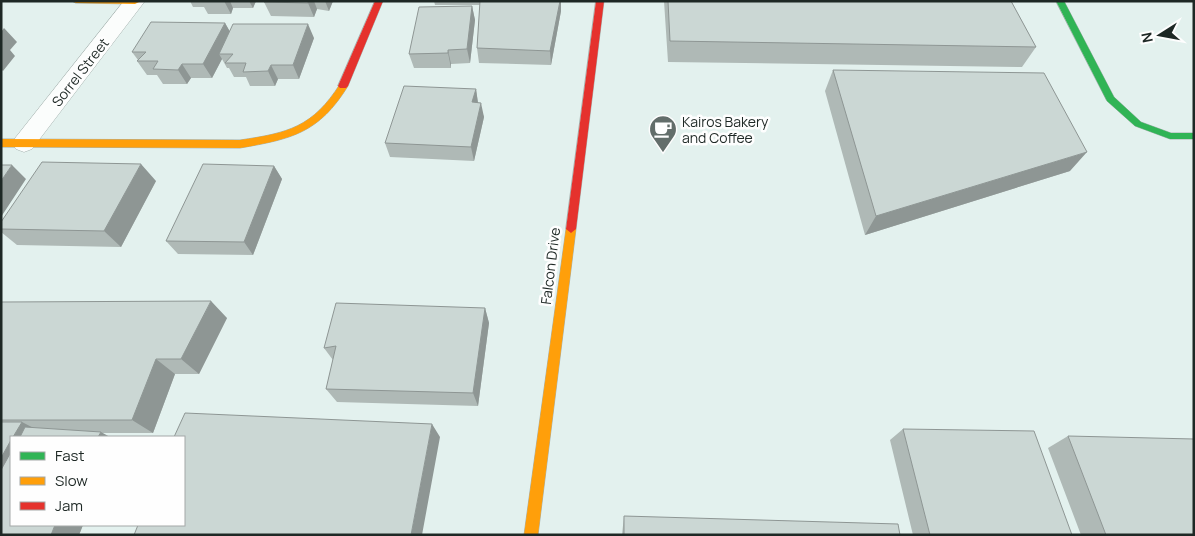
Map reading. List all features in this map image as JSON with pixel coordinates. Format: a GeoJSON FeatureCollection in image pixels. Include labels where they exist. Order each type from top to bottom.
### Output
{"type":"FeatureCollection","features":[{"type":"Feature","properties":{"kind":"street"},"geometry":{"type":"LineString","coordinates":[[76,1],[135,2]]}},
{"type":"Feature","properties":{"kind":"street"},"geometry":{"type":"LineString","coordinates":[[1,143],[240,144],[270,140],[296,132],[320,119],[336,100],[379,1]]}},
{"type":"Feature","properties":{"kind":"street","name":"Falcon Drive"},"geometry":{"type":"LineString","coordinates":[[531,535],[600,1]]}},
{"type":"Feature","properties":{"kind":"street"},"geometry":{"type":"LineString","coordinates":[[1060,1],[1110,99],[1138,124],[1170,136],[1194,136]]}},
{"type":"Feature","properties":{"kind":"street","name":"Sorrel Street"},"geometry":{"type":"LineString","coordinates":[[24,143],[135,2]]}},
{"type":"Feature","properties":{"kind":"building"},"geometry":{"type":"Polygon","coordinates":[[[308,1],[308,3],[264,2],[308,1]]]}},
{"type":"Feature","properties":{"kind":"building"},"geometry":{"type":"Polygon","coordinates":[[[480,1],[560,1],[550,51],[477,48],[480,1]]]}},
{"type":"Feature","properties":{"kind":"building"},"geometry":{"type":"Polygon","coordinates":[[[668,1],[1011,1],[1036,47],[670,41],[668,1]]]}},
{"type":"Feature","properties":{"kind":"building"},"geometry":{"type":"Polygon","coordinates":[[[472,6],[467,49],[448,50],[448,53],[409,54],[419,7],[472,6]]]}},
{"type":"Feature","properties":{"kind":"building"},"geometry":{"type":"Polygon","coordinates":[[[151,22],[225,23],[203,64],[182,64],[178,70],[153,69],[158,61],[137,61],[146,52],[132,52],[151,22]]]}},
{"type":"Feature","properties":{"kind":"building"},"geometry":{"type":"Polygon","coordinates":[[[233,24],[308,24],[293,65],[271,65],[268,71],[243,72],[246,63],[225,63],[233,54],[219,54],[233,24]]]}},
{"type":"Feature","properties":{"kind":"building"},"geometry":{"type":"Polygon","coordinates":[[[833,70],[1044,73],[1087,152],[876,216],[833,70]]]}},
{"type":"Feature","properties":{"kind":"building"},"geometry":{"type":"Polygon","coordinates":[[[404,86],[476,89],[472,102],[481,103],[471,147],[385,143],[404,86]]]}},
{"type":"Feature","properties":{"kind":"building"},"geometry":{"type":"Polygon","coordinates":[[[42,162],[141,164],[104,231],[1,229],[1,222],[42,162]]]}},
{"type":"Feature","properties":{"kind":"building"},"geometry":{"type":"Polygon","coordinates":[[[203,164],[274,166],[244,242],[166,241],[203,164]]]}},
{"type":"Feature","properties":{"kind":"building"},"geometry":{"type":"Polygon","coordinates":[[[1,165],[12,165],[1,181],[1,165]]]}},
{"type":"Feature","properties":{"kind":"building"},"geometry":{"type":"Polygon","coordinates":[[[211,301],[181,359],[156,359],[132,420],[1,420],[1,302],[211,301]]]}},
{"type":"Feature","properties":{"kind":"building"},"geometry":{"type":"Polygon","coordinates":[[[336,303],[485,308],[473,393],[326,389],[336,346],[324,348],[336,303]]]}},
{"type":"Feature","properties":{"kind":"building"},"geometry":{"type":"Polygon","coordinates":[[[185,413],[432,424],[411,535],[134,535],[138,526],[185,526],[185,436],[174,436],[185,413]]]}},
{"type":"Feature","properties":{"kind":"building"},"geometry":{"type":"Polygon","coordinates":[[[1,422],[22,422],[14,436],[10,436],[10,442],[1,458],[1,422]]]}},
{"type":"Feature","properties":{"kind":"building"},"geometry":{"type":"Polygon","coordinates":[[[25,427],[101,432],[99,436],[20,436],[25,427]]]}},
{"type":"Feature","properties":{"kind":"building"},"geometry":{"type":"Polygon","coordinates":[[[903,429],[1034,431],[1072,535],[930,535],[903,429]]]}},
{"type":"Feature","properties":{"kind":"building"},"geometry":{"type":"Polygon","coordinates":[[[1068,436],[1194,439],[1194,535],[1106,535],[1068,436]]]}},
{"type":"Feature","properties":{"kind":"building"},"geometry":{"type":"Polygon","coordinates":[[[10,454],[10,526],[55,526],[51,535],[1,535],[1,470],[10,454]]]}},
{"type":"Feature","properties":{"kind":"building"},"geometry":{"type":"Polygon","coordinates":[[[624,516],[898,524],[900,535],[624,535],[624,516]]]}},
{"type":"Feature","properties":{"kind":"traffic: fast"},"geometry":{"type":"LineString","coordinates":[[1060,1],[1110,99],[1138,124],[1170,136],[1194,136]]}},
{"type":"Feature","properties":{"kind":"traffic: slow"},"geometry":{"type":"LineString","coordinates":[[76,1],[135,2]]}},
{"type":"Feature","properties":{"kind":"traffic: slow"},"geometry":{"type":"LineString","coordinates":[[1,143],[240,144],[273,138],[300,129],[323,113],[334,101],[343,86]]}},
{"type":"Feature","properties":{"kind":"traffic: slow"},"geometry":{"type":"LineString","coordinates":[[531,535],[571,229]]}},
{"type":"Feature","properties":{"kind":"traffic: jam"},"geometry":{"type":"LineString","coordinates":[[343,86],[379,1]]}},
{"type":"Feature","properties":{"kind":"traffic: jam"},"geometry":{"type":"LineString","coordinates":[[571,229],[600,1]]}},
{"type":"Feature","properties":{"kind":"place","name":"Kairos Bakery and Coffee"},"geometry":{"type":"Point","coordinates":[663,153]}}]}
